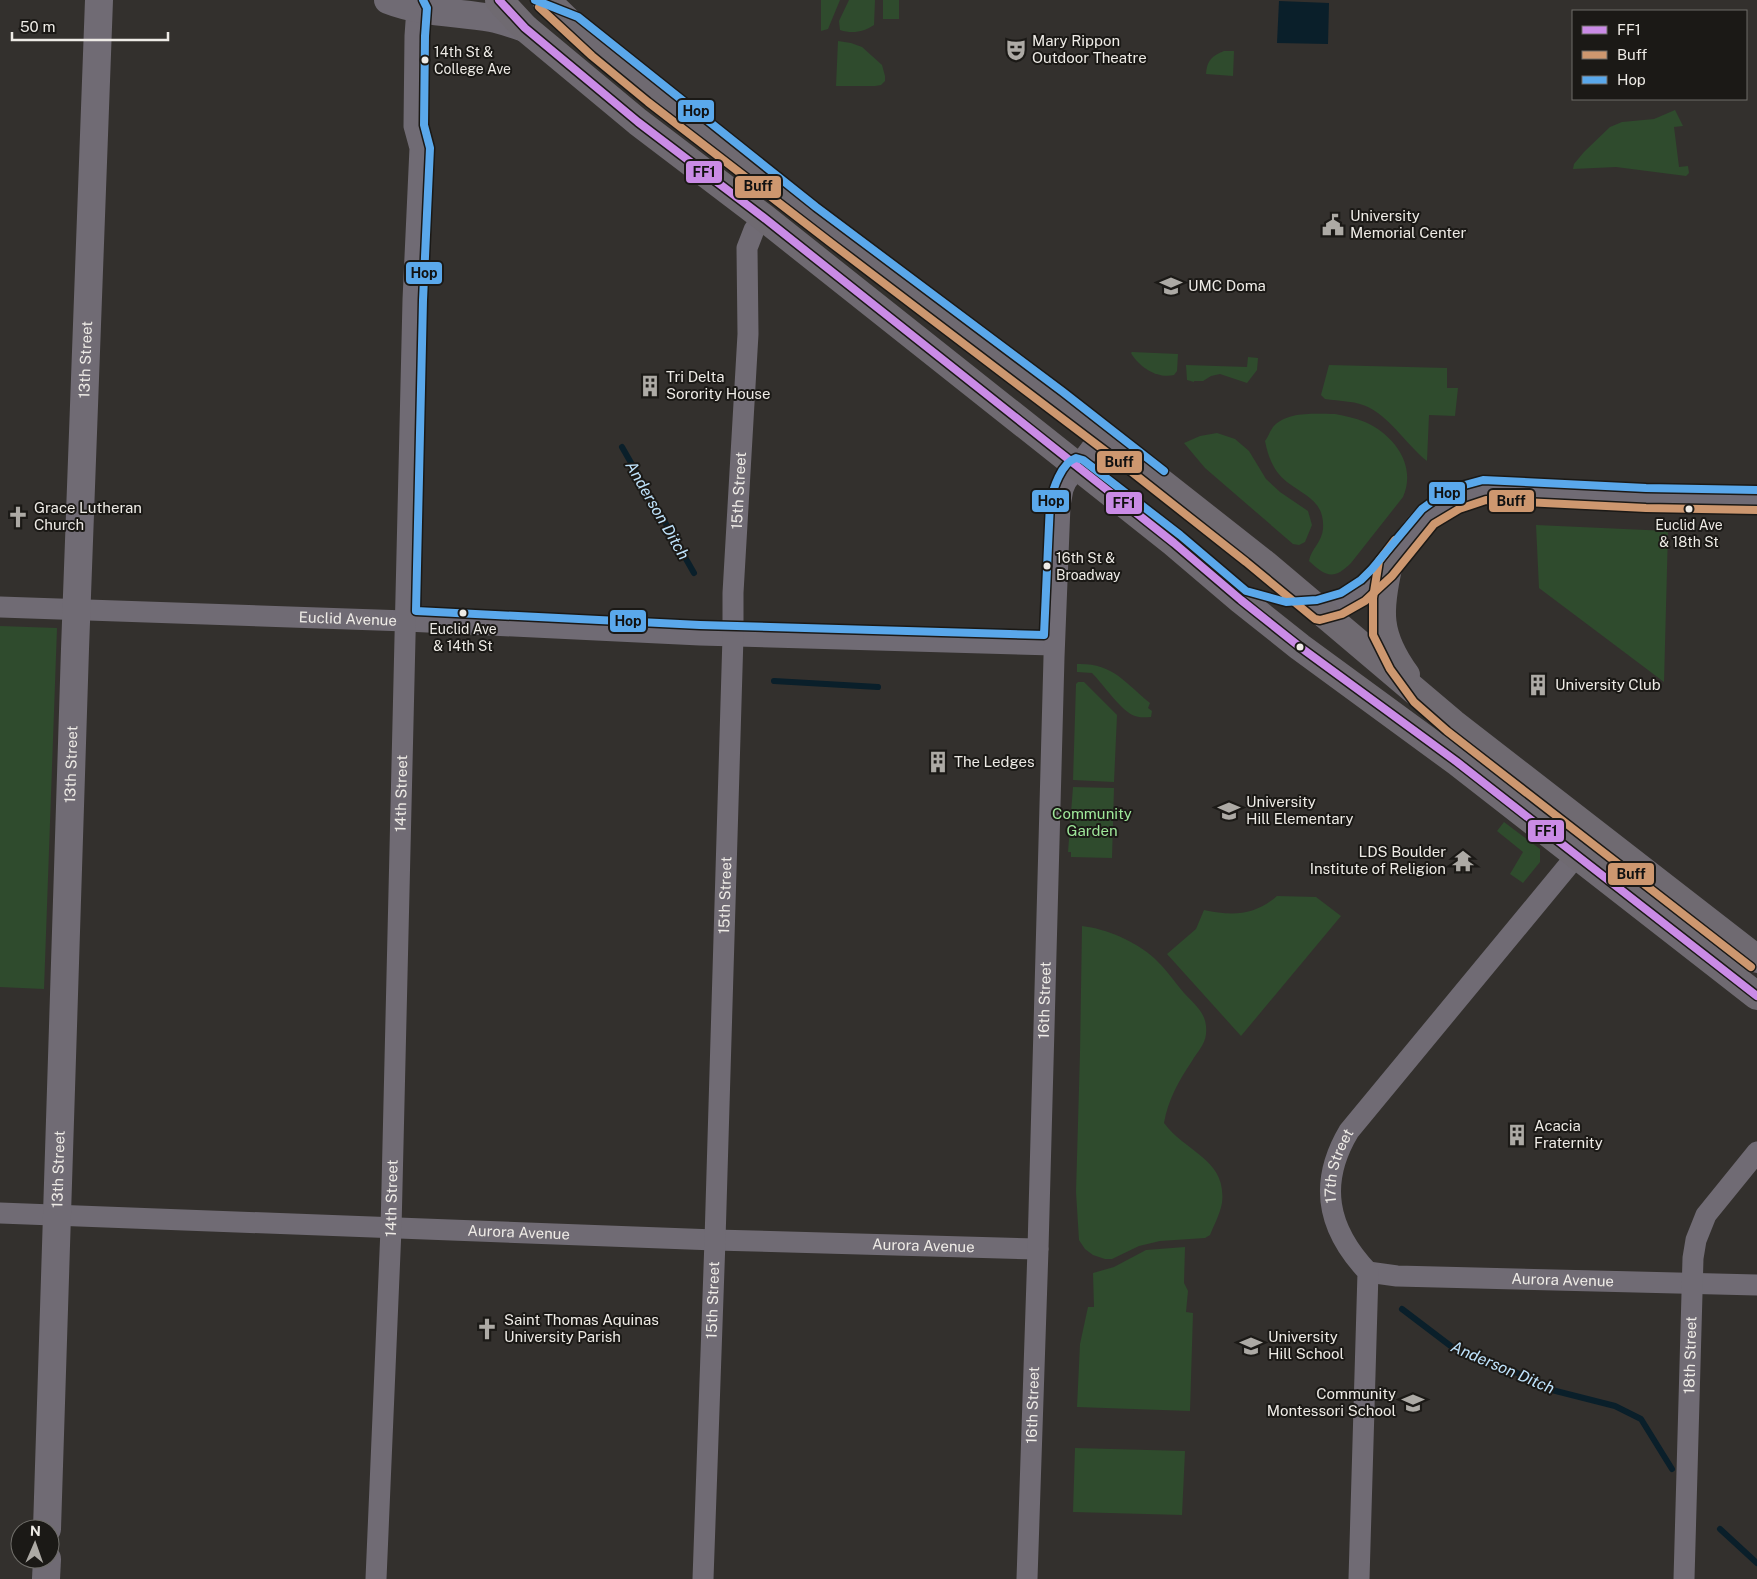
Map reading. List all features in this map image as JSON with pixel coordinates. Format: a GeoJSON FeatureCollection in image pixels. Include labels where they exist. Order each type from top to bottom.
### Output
{"type":"FeatureCollection","features":[{"type":"Feature","properties":{"kind":"main road"},"geometry":{"type":"LineString","coordinates":[[546,0],[572,25],[816,220],[1102,435],[1250,552],[1461,729],[1757,959]]}},
{"type":"Feature","properties":{"kind":"main road"},"geometry":{"type":"LineString","coordinates":[[500,2],[534,10],[572,25]]}},
{"type":"Feature","properties":{"kind":"main road"},"geometry":{"type":"LineString","coordinates":[[500,2],[525,28],[638,122],[763,218],[1174,543],[1241,600],[1307,652],[1457,762],[1757,996]]}},
{"type":"Feature","properties":{"kind":"main road"},"geometry":{"type":"LineString","coordinates":[[1389,564],[1383,599],[1383,632],[1398,664],[1422,696]]}},
{"type":"Feature","properties":{"kind":"main road"},"geometry":{"type":"LineString","coordinates":[[1241,600],[1285,612],[1319,610]]}},
{"type":"Feature","properties":{"kind":"street","name":"13th Street"},"geometry":{"type":"LineString","coordinates":[[48,1519],[98,0]]}},
{"type":"Feature","properties":{"kind":"street"},"geometry":{"type":"LineString","coordinates":[[388,0],[448,14],[491,18],[525,28]]}},
{"type":"Feature","properties":{"kind":"street"},"geometry":{"type":"LineString","coordinates":[[458,0],[500,2]]}},
{"type":"Feature","properties":{"kind":"street","name":"14th Street"},"geometry":{"type":"LineString","coordinates":[[376,1579],[391,1229],[413,300],[420,148],[414,126],[417,8]]}},
{"type":"Feature","properties":{"kind":"street","name":"15th Street"},"geometry":{"type":"LineString","coordinates":[[703,1579],[715,1240],[733,592],[748,334],[747,248],[754,230],[763,218]]}},
{"type":"Feature","properties":{"kind":"street","name":"16th Street"},"geometry":{"type":"LineString","coordinates":[[1027,1579],[1054,645],[1060,505],[1062,489],[1102,435]]}},
{"type":"Feature","properties":{"kind":"street"},"geometry":{"type":"LineString","coordinates":[[1319,610],[1345,602],[1367,588],[1428,516],[1465,495],[1485,490],[1646,498],[1757,500]]}},
{"type":"Feature","properties":{"kind":"street","name":"Euclid Avenue"},"geometry":{"type":"LineString","coordinates":[[0,607],[406,621],[733,636],[1054,645]]}},
{"type":"Feature","properties":{"kind":"street","name":"17th Street"},"geometry":{"type":"LineString","coordinates":[[1368,1272],[1342,1239],[1332,1215],[1330,1180],[1340,1146],[1349,1131],[1577,855]]}},
{"type":"Feature","properties":{"kind":"street","name":"18th Street"},"geometry":{"type":"LineString","coordinates":[[1684,1579],[1693,1258],[1696,1240],[1706,1215],[1757,1152]]}},
{"type":"Feature","properties":{"kind":"street","name":"Aurora Avenue"},"geometry":{"type":"LineString","coordinates":[[0,1213],[391,1229],[1038,1249]]}},
{"type":"Feature","properties":{"kind":"street"},"geometry":{"type":"LineString","coordinates":[[1360,1579],[1368,1272]]}},
{"type":"Feature","properties":{"kind":"street","name":"Aurora Avenue"},"geometry":{"type":"LineString","coordinates":[[1368,1272],[1396,1276],[1757,1285]]}},
{"type":"Feature","properties":{"kind":"green space"},"geometry":{"type":"Polygon","coordinates":[[[821,0],[840,0],[828,29],[821,31],[821,0]]]}},
{"type":"Feature","properties":{"kind":"green space"},"geometry":{"type":"Polygon","coordinates":[[[849,0],[875,0],[874,25],[858,32],[840,30],[839,21],[849,0]]]}},
{"type":"Feature","properties":{"kind":"green space"},"geometry":{"type":"Polygon","coordinates":[[[883,0],[899,0],[899,19],[883,19],[883,0]]]}},
{"type":"Feature","properties":{"kind":"green space"},"geometry":{"type":"Polygon","coordinates":[[[838,41],[862,47],[882,65],[885,81],[881,85],[875,86],[836,86],[838,41]]]}},
{"type":"Feature","properties":{"kind":"green space"},"geometry":{"type":"Polygon","coordinates":[[[1224,51],[1234,51],[1233,76],[1206,74],[1211,59],[1224,51]]]}},
{"type":"Feature","properties":{"kind":"green space"},"geometry":{"type":"Polygon","coordinates":[[[1675,110],[1683,126],[1674,127],[1679,167],[1688,166],[1689,173],[1686,176],[1616,167],[1573,169],[1574,164],[1584,152],[1610,127],[1622,122],[1654,119],[1675,110]]]}},
{"type":"Feature","properties":{"kind":"green space"},"geometry":{"type":"Polygon","coordinates":[[[1132,352],[1178,354],[1177,371],[1174,375],[1168,376],[1156,374],[1144,368],[1132,352]]]}},
{"type":"Feature","properties":{"kind":"green space"},"geometry":{"type":"Polygon","coordinates":[[[1248,357],[1258,358],[1257,370],[1247,383],[1220,374],[1211,376],[1203,381],[1194,382],[1187,380],[1186,365],[1247,367],[1248,357]]]}},
{"type":"Feature","properties":{"kind":"green space"},"geometry":{"type":"Polygon","coordinates":[[[1329,365],[1447,368],[1447,388],[1458,388],[1455,416],[1429,415],[1427,461],[1393,426],[1370,408],[1354,403],[1325,399],[1321,395],[1329,365]]]}},
{"type":"Feature","properties":{"kind":"green space"},"geometry":{"type":"Polygon","coordinates":[[[1302,414],[1335,414],[1365,422],[1385,435],[1400,452],[1405,463],[1407,485],[1403,497],[1351,563],[1340,572],[1330,574],[1320,570],[1309,561],[1322,534],[1323,520],[1321,512],[1312,500],[1278,474],[1268,453],[1265,441],[1273,427],[1286,418],[1302,414]]]}},
{"type":"Feature","properties":{"kind":"green space"},"geometry":{"type":"Polygon","coordinates":[[[1217,433],[1235,439],[1249,451],[1266,479],[1280,492],[1308,511],[1312,525],[1305,542],[1299,545],[1293,544],[1205,468],[1184,443],[1200,436],[1217,433]]]}},
{"type":"Feature","properties":{"kind":"green space"},"geometry":{"type":"Polygon","coordinates":[[[1536,525],[1668,531],[1664,682],[1539,588],[1536,525]]]}},
{"type":"Feature","properties":{"kind":"green space"},"geometry":{"type":"Polygon","coordinates":[[[0,626],[57,628],[44,989],[0,987],[0,626]]]}},
{"type":"Feature","properties":{"kind":"green space"},"geometry":{"type":"Polygon","coordinates":[[[1077,664],[1100,667],[1117,675],[1150,703],[1148,708],[1152,711],[1151,717],[1135,716],[1124,709],[1092,673],[1077,672],[1077,664]]]}},
{"type":"Feature","properties":{"kind":"green space"},"geometry":{"type":"Polygon","coordinates":[[[1084,682],[1117,715],[1114,782],[1073,780],[1076,684],[1084,682]]]}},
{"type":"Feature","properties":{"kind":"green space","name":"Community Garden"},"geometry":{"type":"Polygon","coordinates":[[[1073,787],[1114,788],[1112,858],[1071,857],[1071,852],[1068,852],[1073,787]]]}},
{"type":"Feature","properties":{"kind":"green space"},"geometry":{"type":"Polygon","coordinates":[[[1504,822],[1540,849],[1540,862],[1523,883],[1510,874],[1523,852],[1497,831],[1504,822]]]}},
{"type":"Feature","properties":{"kind":"green space"},"geometry":{"type":"Polygon","coordinates":[[[1277,896],[1316,897],[1341,916],[1241,1036],[1167,954],[1196,929],[1204,910],[1242,913],[1260,907],[1277,896]]]}},
{"type":"Feature","properties":{"kind":"green space"},"geometry":{"type":"Polygon","coordinates":[[[1082,926],[1120,937],[1138,946],[1154,958],[1197,1006],[1205,1021],[1206,1034],[1204,1042],[1175,1090],[1168,1106],[1164,1123],[1212,1166],[1218,1176],[1222,1188],[1222,1203],[1210,1235],[1205,1238],[1160,1241],[1139,1246],[1112,1259],[1093,1255],[1085,1249],[1079,1240],[1076,1192],[1082,926]]]}},
{"type":"Feature","properties":{"kind":"green space"},"geometry":{"type":"Polygon","coordinates":[[[1185,1247],[1184,1283],[1188,1291],[1186,1312],[1193,1313],[1190,1411],[1077,1407],[1080,1344],[1088,1307],[1094,1307],[1093,1273],[1114,1267],[1146,1250],[1185,1247]]]}},
{"type":"Feature","properties":{"kind":"green space"},"geometry":{"type":"Polygon","coordinates":[[[1075,1448],[1185,1451],[1182,1515],[1073,1512],[1075,1448]]]}},
{"type":"Feature","properties":{"kind":"water"},"geometry":{"type":"Polygon","coordinates":[[[1279,1],[1329,3],[1328,44],[1277,43],[1279,1]]]}},
{"type":"Feature","properties":{"kind":"waterway","name":"Anderson Ditch"},"geometry":{"type":"LineString","coordinates":[[622,447],[694,573]]}},
{"type":"Feature","properties":{"kind":"waterway","name":"Anderson Ditch"},"geometry":{"type":"LineString","coordinates":[[774,681],[878,687]]}},
{"type":"Feature","properties":{"kind":"waterway","name":"Anderson Ditch"},"geometry":{"type":"LineString","coordinates":[[1402,1309],[1452,1347],[1510,1369],[1544,1388],[1615,1406],[1641,1419],[1672,1469]]}},
{"type":"Feature","properties":{"kind":"waterway","name":"Anderson Ditch"},"geometry":{"type":"LineString","coordinates":[[1720,1529],[1757,1563]]}},
{"type":"Feature","properties":{"kind":"transit line","name":"Hop"},"geometry":{"type":"LineString","coordinates":[[423,0],[427,8],[424,125],[430,148],[423,300],[416,611],[700,625],[1044,635],[1050,503],[1062,471],[1066,465],[1076,458],[1083,460],[1180,535],[1246,591],[1286,602],[1317,600],[1341,593],[1361,580],[1372,569],[1422,509],[1440,496],[1461,486],[1483,480],[1646,488],[1757,490]]}},
{"type":"Feature","properties":{"kind":"transit line","name":"FF1"},"geometry":{"type":"LineString","coordinates":[[499,0],[525,28],[638,122],[763,217],[1174,543],[1300,647],[1457,762],[1757,996]]}},
{"type":"Feature","properties":{"kind":"transit line","name":"Hop"},"geometry":{"type":"LineString","coordinates":[[535,0],[578,17],[816,207],[1063,392],[1164,471]]}},
{"type":"Feature","properties":{"kind":"transit line","name":"Buff"},"geometry":{"type":"LineString","coordinates":[[539,7],[592,56],[648,102],[1109,454],[1315,619],[1320,620],[1342,614],[1365,601],[1392,576],[1434,524],[1459,509],[1486,500],[1646,508],[1757,510]]}},
{"type":"Feature","properties":{"kind":"transit line","name":"Buff"},"geometry":{"type":"LineString","coordinates":[[1395,540],[1379,561],[1373,598],[1373,635],[1390,669],[1414,702],[1447,731],[1751,967]]}},
{"type":"Feature","properties":{"kind":"place","name":"Mary Rippon Outdoor Theatre"},"geometry":{"type":"Point","coordinates":[1016,50]}},
{"type":"Feature","properties":{"kind":"place","name":"14th St & College Ave"},"geometry":{"type":"Point","coordinates":[425,60]}},
{"type":"Feature","properties":{"kind":"place","name":"University Memorial Center"},"geometry":{"type":"Point","coordinates":[1333,225]}},
{"type":"Feature","properties":{"kind":"place","name":"UMC Doma"},"geometry":{"type":"Point","coordinates":[1171,286]}},
{"type":"Feature","properties":{"kind":"place","name":"Tri Delta Sorority House"},"geometry":{"type":"Point","coordinates":[650,386]}},
{"type":"Feature","properties":{"kind":"place","name":"Euclid Ave & 18th St"},"geometry":{"type":"Point","coordinates":[1689,509]}},
{"type":"Feature","properties":{"kind":"place","name":"Grace Lutheran Church"},"geometry":{"type":"Point","coordinates":[18,517]}},
{"type":"Feature","properties":{"kind":"place","name":"16th St & Broadway"},"geometry":{"type":"Point","coordinates":[1047,566]}},
{"type":"Feature","properties":{"kind":"place","name":"Euclid Ave & 14th St"},"geometry":{"type":"Point","coordinates":[463,613]}},
{"type":"Feature","properties":{"kind":"place","name":"University Club"},"geometry":{"type":"Point","coordinates":[1538,685]}},
{"type":"Feature","properties":{"kind":"place","name":"The Ledges"},"geometry":{"type":"Point","coordinates":[938,762]}},
{"type":"Feature","properties":{"kind":"place","name":"University Hill Elementary"},"geometry":{"type":"Point","coordinates":[1229,811]}},
{"type":"Feature","properties":{"kind":"place","name":"LDS Boulder Institute of Religion"},"geometry":{"type":"Point","coordinates":[1463,861]}},
{"type":"Feature","properties":{"kind":"place","name":"Acacia Fraternity"},"geometry":{"type":"Point","coordinates":[1517,1135]}},
{"type":"Feature","properties":{"kind":"place","name":"Saint Thomas Aquinas University Parish"},"geometry":{"type":"Point","coordinates":[487,1329]}},
{"type":"Feature","properties":{"kind":"place","name":"University Hill School"},"geometry":{"type":"Point","coordinates":[1251,1346]}},
{"type":"Feature","properties":{"kind":"place","name":"Community Montessori School"},"geometry":{"type":"Point","coordinates":[1413,1403]}}]}
